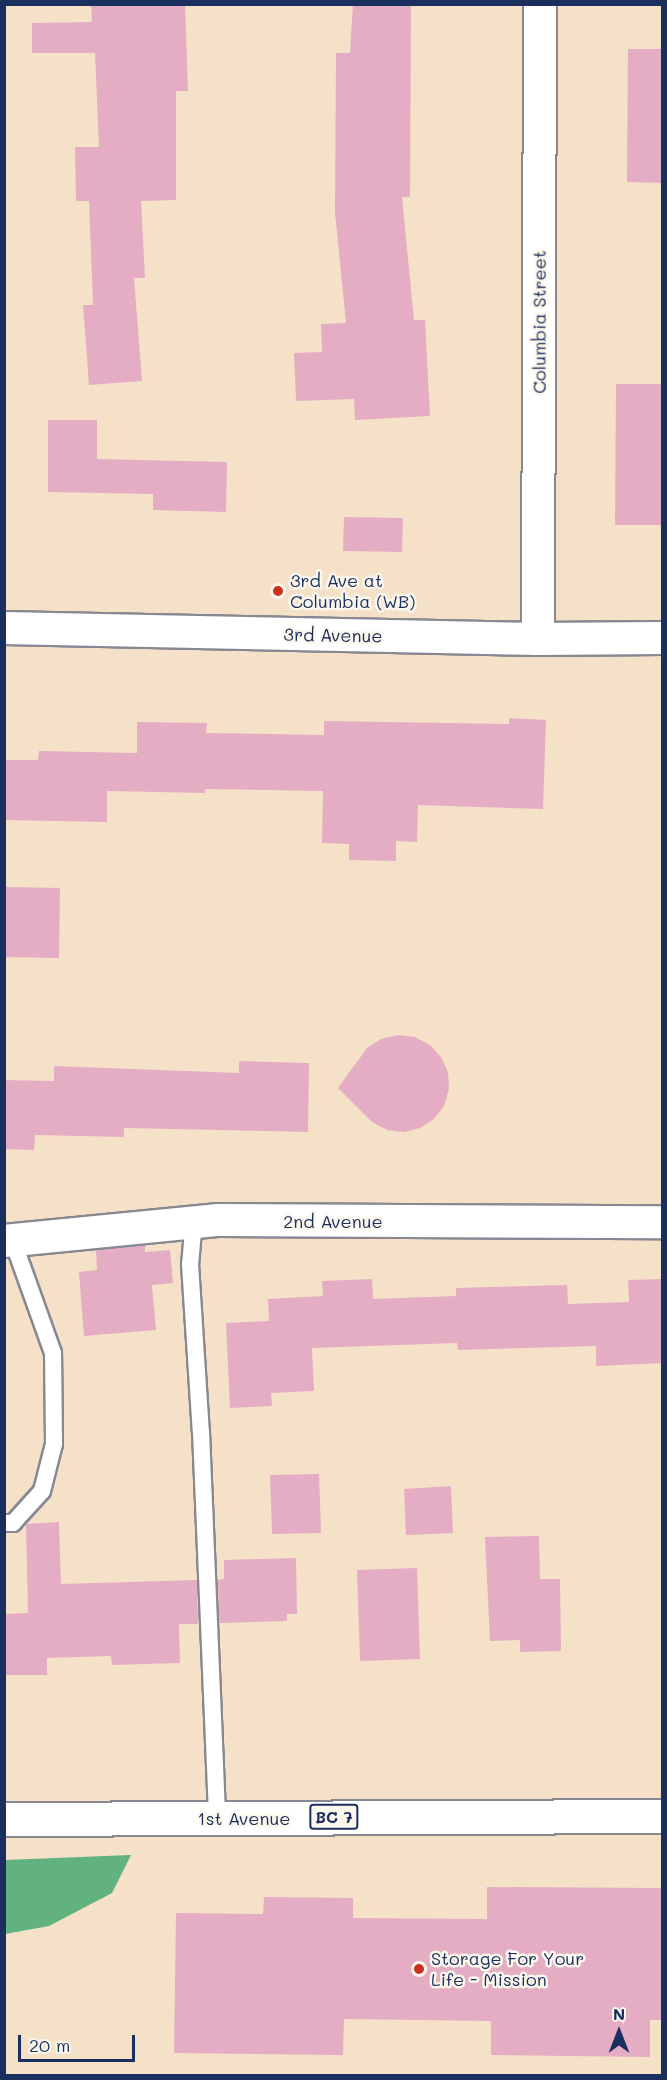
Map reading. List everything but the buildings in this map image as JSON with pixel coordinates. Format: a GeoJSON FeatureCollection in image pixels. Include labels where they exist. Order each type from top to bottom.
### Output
{"type":"FeatureCollection","features":[{"type":"Feature","properties":{"kind":"main road","name":"1st Avenue"},"geometry":{"type":"LineString","coordinates":[[4,1819],[663,1815]]}},
{"type":"Feature","properties":{"kind":"street","name":"Columbia Street"},"geometry":{"type":"LineString","coordinates":[[538,639],[540,4]]}},
{"type":"Feature","properties":{"kind":"street","name":"3rd Avenue"},"geometry":{"type":"LineString","coordinates":[[4,628],[538,639],[663,638]]}},
{"type":"Feature","properties":{"kind":"street","name":"2nd Avenue"},"geometry":{"type":"LineString","coordinates":[[9,1241],[207,1222],[663,1222]]}},
{"type":"Feature","properties":{"kind":"lane"},"geometry":{"type":"LineString","coordinates":[[207,1222],[190,1264],[201,1432],[217,1818]]}},
{"type":"Feature","properties":{"kind":"lane"},"geometry":{"type":"LineString","coordinates":[[4,1523],[14,1523],[42,1491],[54,1444],[53,1353],[9,1241]]}},
{"type":"Feature","properties":{"kind":"green space"},"geometry":{"type":"Polygon","coordinates":[[[131,1855],[112,1893],[49,1926],[5,1934],[5,1860],[131,1855]]]}},
{"type":"Feature","properties":{"kind":"place","name":"3rd Ave at Columbia (WB)"},"geometry":{"type":"Point","coordinates":[278,591]}},
{"type":"Feature","properties":{"kind":"place","name":"Storage For Your Life - Mission"},"geometry":{"type":"Point","coordinates":[419,1969]}}]}
